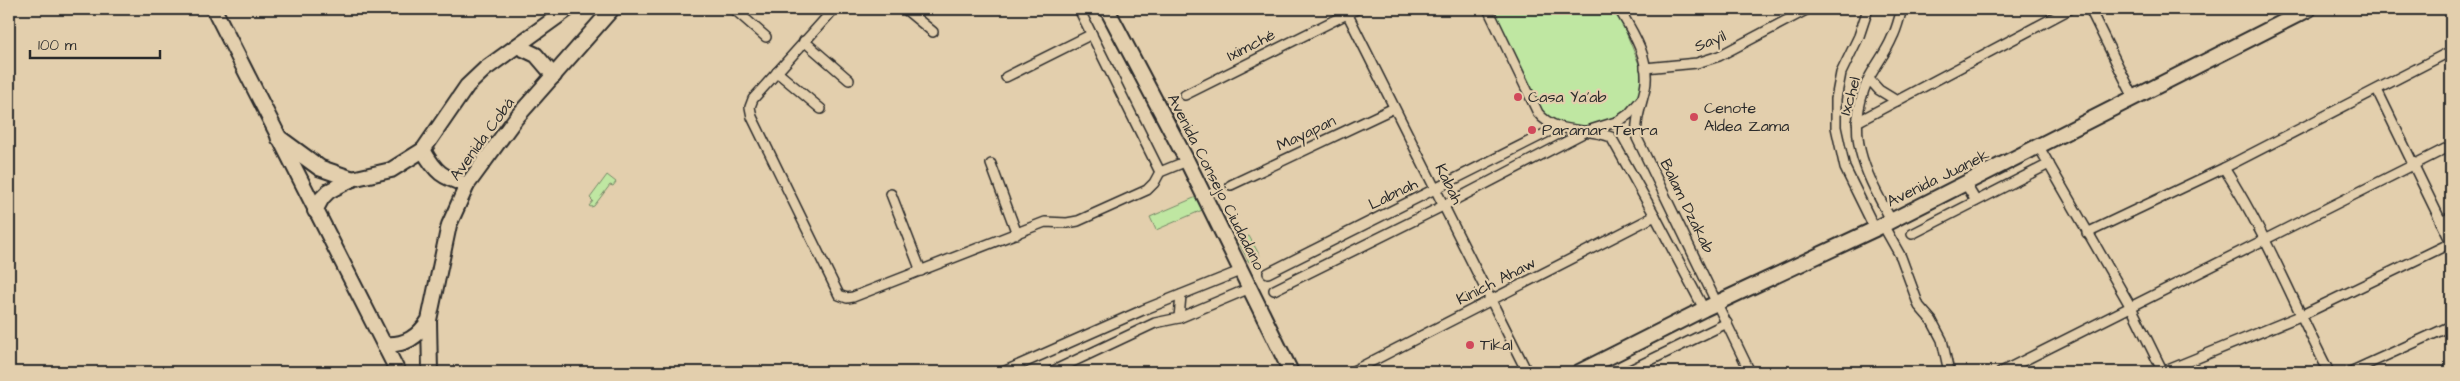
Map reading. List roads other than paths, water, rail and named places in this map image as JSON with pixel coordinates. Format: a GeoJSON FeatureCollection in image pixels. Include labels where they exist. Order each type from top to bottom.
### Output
{"type":"FeatureCollection","features":[{"type":"Feature","properties":{"kind":"main road"},"geometry":{"type":"LineString","coordinates":[[279,138],[320,168],[352,179]]}},
{"type":"Feature","properties":{"kind":"street"},"geometry":{"type":"LineString","coordinates":[[214,9],[398,372]]}},
{"type":"Feature","properties":{"kind":"street"},"geometry":{"type":"LineString","coordinates":[[315,211],[322,198],[329,191],[352,179],[391,170],[423,150],[467,86],[485,69],[568,9]]}},
{"type":"Feature","properties":{"kind":"street","name":"Avenida Cobá"},"geometry":{"type":"LineString","coordinates":[[384,344],[414,339],[429,320],[449,225],[467,185],[516,118],[612,9]]}},
{"type":"Feature","properties":{"kind":"street"},"geometry":{"type":"LineString","coordinates":[[734,9],[766,37]]}},
{"type":"Feature","properties":{"kind":"street"},"geometry":{"type":"LineString","coordinates":[[834,9],[753,99],[750,107],[752,118],[838,295],[847,298],[853,297],[1045,222],[1067,223],[1078,221],[1147,190],[1154,184],[1160,172],[1187,161]]}},
{"type":"Feature","properties":{"kind":"street"},"geometry":{"type":"LineString","coordinates":[[905,9],[934,32]]}},
{"type":"Feature","properties":{"kind":"street"},"geometry":{"type":"LineString","coordinates":[[1079,9],[1160,172]]}},
{"type":"Feature","properties":{"kind":"street","name":"Avenida Consejo Ciudadano"},"geometry":{"type":"LineString","coordinates":[[1107,9],[1187,161],[1291,372]]}},
{"type":"Feature","properties":{"kind":"street","name":"Iximché"},"geometry":{"type":"LineString","coordinates":[[1185,95],[1346,11],[1357,9]]}},
{"type":"Feature","properties":{"kind":"street"},"geometry":{"type":"LineString","coordinates":[[1488,9],[1493,14],[1538,113],[1546,122],[1558,127],[1611,137],[1704,309]]}},
{"type":"Feature","properties":{"kind":"street","name":"Balam Dzakab"},"geometry":{"type":"LineString","coordinates":[[1619,9],[1638,44],[1645,68],[1645,88],[1635,126],[1637,138],[1718,302],[1750,372]]}},
{"type":"Feature","properties":{"kind":"street","name":"Sayil"},"geometry":{"type":"LineString","coordinates":[[1645,68],[1697,63],[1719,56],[1808,9]]}},
{"type":"Feature","properties":{"kind":"street"},"geometry":{"type":"LineString","coordinates":[[1868,9],[1859,36],[1841,73],[1836,99],[1836,127],[1844,168],[1883,225],[1901,257],[1919,306],[1932,321],[1942,340],[1949,372]]}},
{"type":"Feature","properties":{"kind":"street","name":"Ixchel"},"geometry":{"type":"LineString","coordinates":[[1883,225],[1858,145],[1857,122],[1860,104],[1869,79],[1892,39],[1902,9]]}},
{"type":"Feature","properties":{"kind":"street"},"geometry":{"type":"LineString","coordinates":[[1857,122],[2070,9]]}},
{"type":"Feature","properties":{"kind":"street"},"geometry":{"type":"LineString","coordinates":[[2090,9],[2134,98]]}},
{"type":"Feature","properties":{"kind":"street","name":"Avenida Juanek"},"geometry":{"type":"LineString","coordinates":[[1579,372],[1718,302],[1966,184],[2309,9]]}},
{"type":"Feature","properties":{"kind":"street","name":"Kabah"},"geometry":{"type":"LineString","coordinates":[[1346,11],[1527,372]]}},
{"type":"Feature","properties":{"kind":"street"},"geometry":{"type":"LineString","coordinates":[[1006,78],[1092,34]]}},
{"type":"Feature","properties":{"kind":"street"},"geometry":{"type":"LineString","coordinates":[[804,42],[849,80]]}},
{"type":"Feature","properties":{"kind":"street"},"geometry":{"type":"LineString","coordinates":[[517,46],[536,55],[554,76]]}},
{"type":"Feature","properties":{"kind":"street"},"geometry":{"type":"LineString","coordinates":[[2087,233],[2224,168],[2451,51]]}},
{"type":"Feature","properties":{"kind":"street"},"geometry":{"type":"LineString","coordinates":[[777,72],[821,109]]}},
{"type":"Feature","properties":{"kind":"street"},"geometry":{"type":"LineString","coordinates":[[1869,79],[1879,90],[1896,101]]}},
{"type":"Feature","properties":{"kind":"street"},"geometry":{"type":"LineString","coordinates":[[2039,147],[2132,308],[2163,372],[2300,316],[2451,242],[2377,90]]}},
{"type":"Feature","properties":{"kind":"street"},"geometry":{"type":"LineString","coordinates":[[1274,290],[1587,132],[1619,121],[1642,99]]}},
{"type":"Feature","properties":{"kind":"street","name":"Mayapan"},"geometry":{"type":"LineString","coordinates":[[1231,185],[1394,108]]}},
{"type":"Feature","properties":{"kind":"street","name":"Labnah"},"geometry":{"type":"LineString","coordinates":[[1268,273],[1558,127]]}},
{"type":"Feature","properties":{"kind":"street"},"geometry":{"type":"LineString","coordinates":[[1840,148],[1858,145]]}},
{"type":"Feature","properties":{"kind":"street"},"geometry":{"type":"LineString","coordinates":[[2001,372],[2413,167],[2451,146]]}},
{"type":"Feature","properties":{"kind":"street"},"geometry":{"type":"LineString","coordinates":[[423,150],[433,168],[444,178],[467,185]]}},
{"type":"Feature","properties":{"kind":"street"},"geometry":{"type":"LineString","coordinates":[[991,164],[1016,234]]}},
{"type":"Feature","properties":{"kind":"street"},"geometry":{"type":"LineString","coordinates":[[1912,234],[2048,164]]}},
{"type":"Feature","properties":{"kind":"street"},"geometry":{"type":"LineString","coordinates":[[2224,168],[2266,239],[2300,316],[2329,372]]}},
{"type":"Feature","properties":{"kind":"street"},"geometry":{"type":"LineString","coordinates":[[1966,184],[1976,201]]}},
{"type":"Feature","properties":{"kind":"street"},"geometry":{"type":"LineString","coordinates":[[891,194],[921,271]]}},
{"type":"Feature","properties":{"kind":"street","name":"Kinich Ahaw"},"geometry":{"type":"LineString","coordinates":[[1351,372],[1655,216]]}},
{"type":"Feature","properties":{"kind":"street"},"geometry":{"type":"LineString","coordinates":[[2441,222],[2451,216]]}},
{"type":"Feature","properties":{"kind":"street"},"geometry":{"type":"LineString","coordinates":[[1003,372],[1143,310],[1240,271]]}},
{"type":"Feature","properties":{"kind":"street"},"geometry":{"type":"LineString","coordinates":[[1052,372],[1156,323],[1179,318],[1250,288]]}},
{"type":"Feature","properties":{"kind":"street"},"geometry":{"type":"LineString","coordinates":[[1179,318],[1181,296]]}},
{"type":"Feature","properties":{"kind":"street"},"geometry":{"type":"LineString","coordinates":[[1143,310],[1156,323]]}},
{"type":"Feature","properties":{"kind":"street"},"geometry":{"type":"LineString","coordinates":[[429,320],[430,372]]}},
{"type":"Feature","properties":{"kind":"street"},"geometry":{"type":"LineString","coordinates":[[1626,372],[1727,323]]}},
{"type":"Feature","properties":{"kind":"street"},"geometry":{"type":"LineString","coordinates":[[2350,372],[2451,326]]}},
{"type":"Feature","properties":{"kind":"street"},"geometry":{"type":"LineString","coordinates":[[1087,336],[1094,353]]}},
{"type":"Feature","properties":{"kind":"place","name":"Casa Ya'ab"},"geometry":{"type":"Point","coordinates":[1518,97]}},
{"type":"Feature","properties":{"kind":"place","name":"Cenote Aldea Zama"},"geometry":{"type":"Point","coordinates":[1694,117]}},
{"type":"Feature","properties":{"kind":"place","name":"Paramar Terra"},"geometry":{"type":"Point","coordinates":[1532,130]}},
{"type":"Feature","properties":{"kind":"place","name":"Tikal"},"geometry":{"type":"Point","coordinates":[1470,345]}}]}
